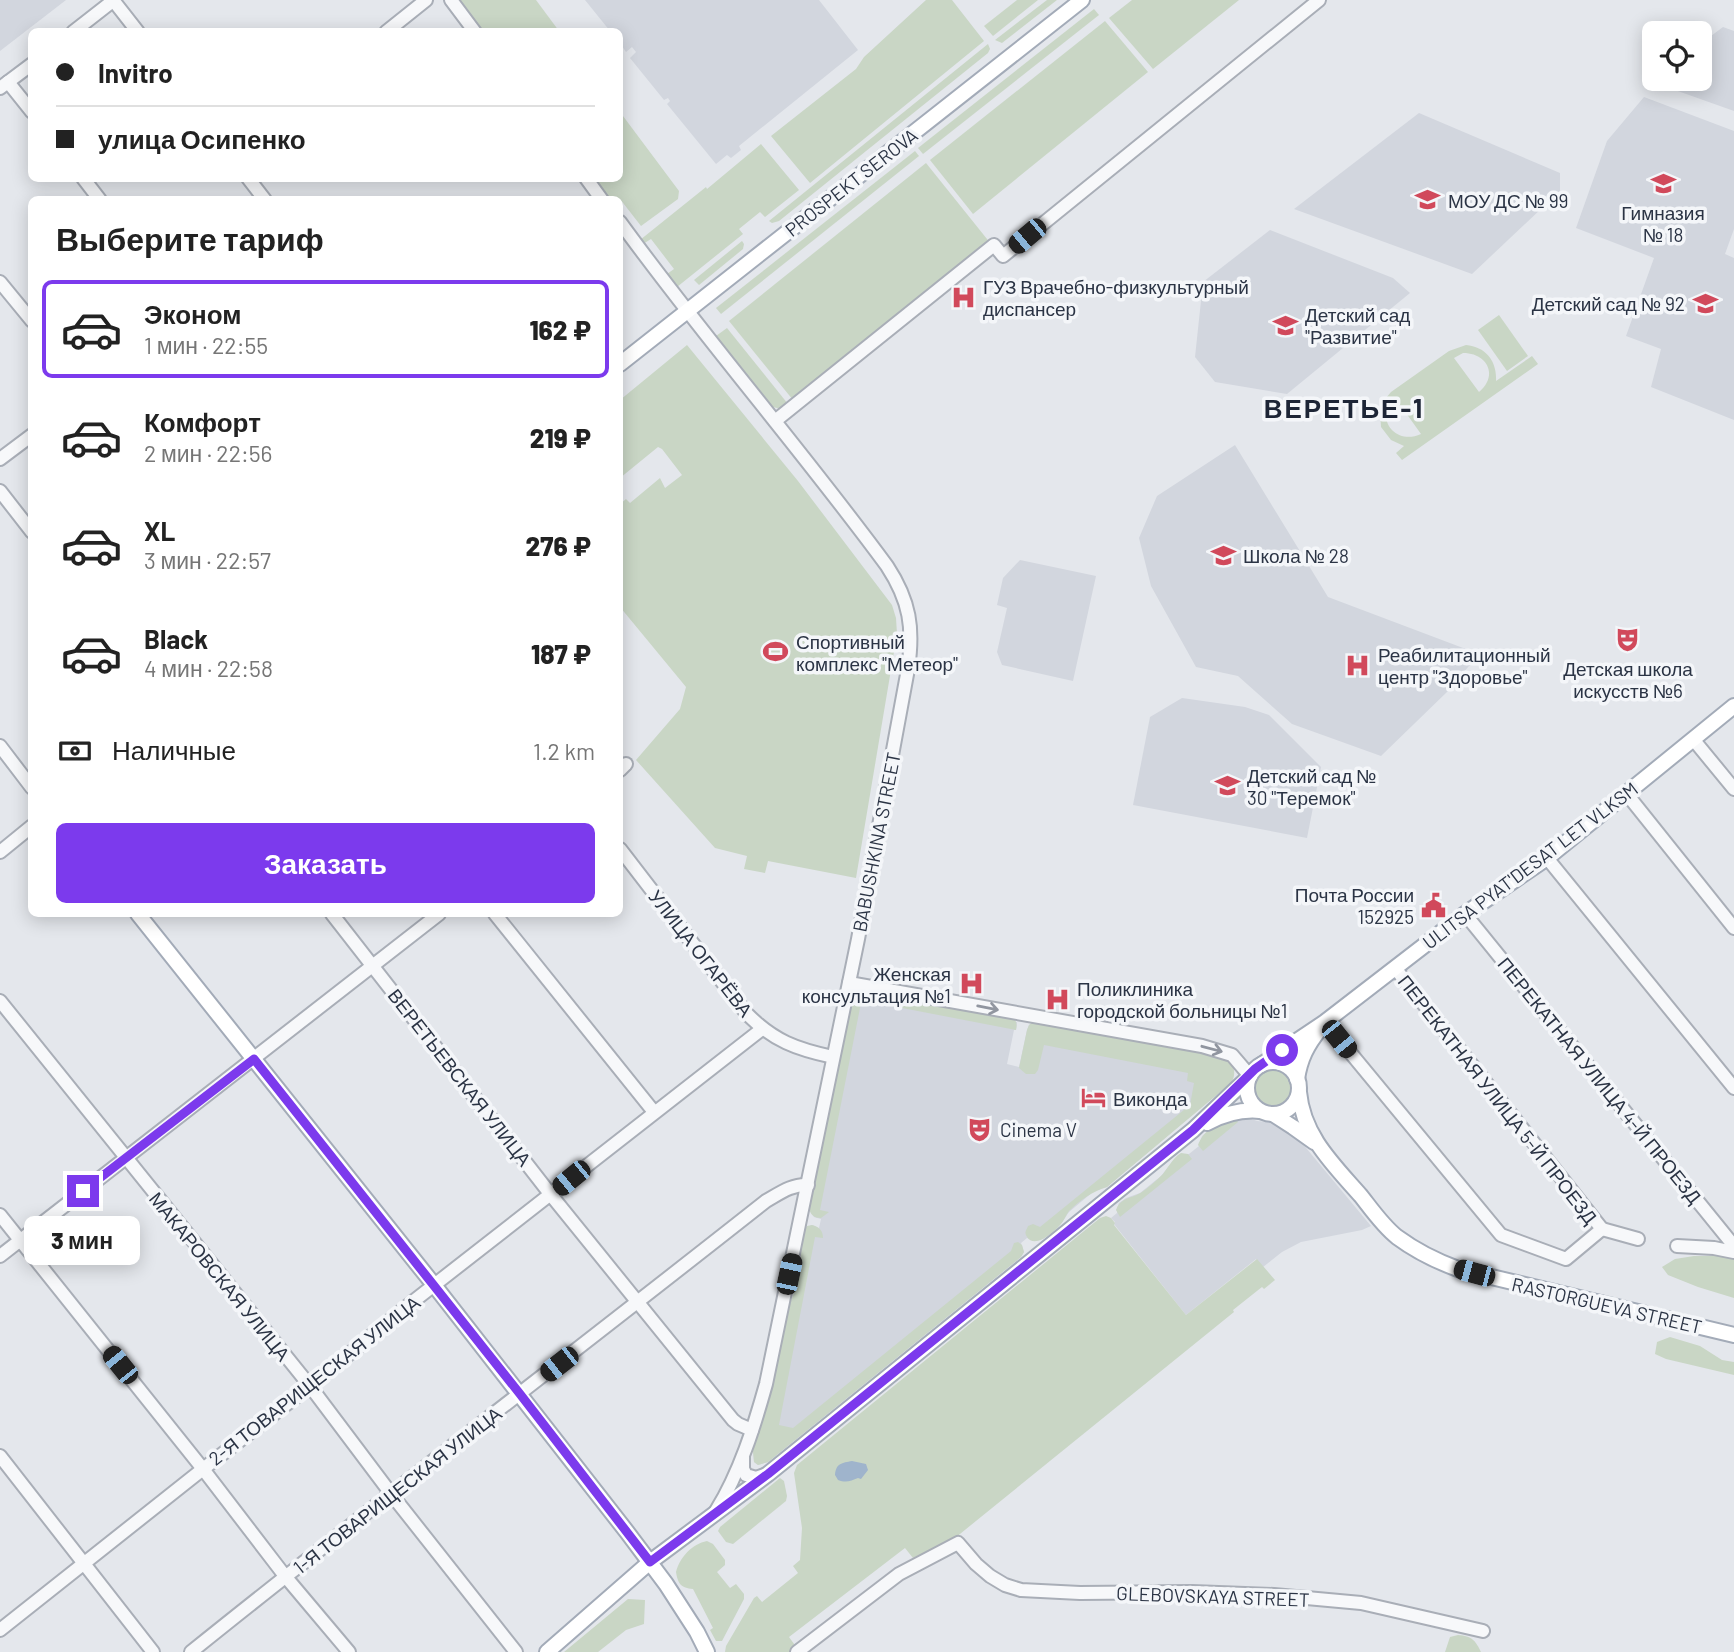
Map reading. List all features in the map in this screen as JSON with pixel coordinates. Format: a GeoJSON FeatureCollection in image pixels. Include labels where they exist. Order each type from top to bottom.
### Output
{"type":"FeatureCollection","features":[{"type":"Feature","properties":{"kind":"main road","name":"PROSPEKT SEROVA"},"geometry":{"type":"LineString","coordinates":[[623,362],[1082,0]]}},
{"type":"Feature","properties":{"kind":"main road","name":"ULITSA PYAT'DESAT LET VLKSM"},"geometry":{"type":"LineString","coordinates":[[1193,1130],[1255,1070],[1325,1022],[1465,914],[1547,858],[1734,706]]}},
{"type":"Feature","properties":{"kind":"main road"},"geometry":{"type":"LineString","coordinates":[[140,917],[434,1285],[650,1562],[679,1604],[706,1652]]}},
{"type":"Feature","properties":{"kind":"main road","name":"ULITSA PYAT'DESAT LET VLKSM"},"geometry":{"type":"LineString","coordinates":[[1266,1113],[1285,1111],[1294,1103],[1302,1054],[1325,1022]]}},
{"type":"Feature","properties":{"kind":"main road"},"geometry":{"type":"LineString","coordinates":[[1273,1062],[1290,1069],[1298,1085],[1302,1115],[1320,1148],[1293,1127],[1251,1103],[1247,1085],[1255,1070],[1273,1062]]}},
{"type":"Feature","properties":{"kind":"main road"},"geometry":{"type":"LineString","coordinates":[[547,1652],[650,1562],[768,1474],[1193,1130],[1228,1113],[1249,1110],[1266,1113]]}},
{"type":"Feature","properties":{"kind":"main road","name":"RASTORGUEVA STREET"},"geometry":{"type":"LineString","coordinates":[[1320,1148],[1394,1235],[1437,1262],[1490,1278],[1734,1335]]}},
{"type":"Feature","properties":{"kind":"street"},"geometry":{"type":"LineString","coordinates":[[78,28],[113,0],[135,28]]}},
{"type":"Feature","properties":{"kind":"street"},"geometry":{"type":"LineString","coordinates":[[391,28],[426,0]]}},
{"type":"Feature","properties":{"kind":"street"},"geometry":{"type":"LineString","coordinates":[[451,0],[472,28]]}},
{"type":"Feature","properties":{"kind":"street"},"geometry":{"type":"LineString","coordinates":[[775,421],[995,245],[1003,256],[1319,0]]}},
{"type":"Feature","properties":{"kind":"street"},"geometry":{"type":"LineString","coordinates":[[28,67],[4,85],[28,109]]}},
{"type":"Feature","properties":{"kind":"street"},"geometry":{"type":"LineString","coordinates":[[86,182],[97,196]]}},
{"type":"Feature","properties":{"kind":"street"},"geometry":{"type":"LineString","coordinates":[[251,182],[262,196]]}},
{"type":"Feature","properties":{"kind":"street","name":"BABUSHKINA STREET"},"geometry":{"type":"LineString","coordinates":[[623,226],[887,566],[903,593],[910,619],[908,669],[849,983],[766,1384],[728,1492],[715,1512]]}},
{"type":"Feature","properties":{"kind":"street"},"geometry":{"type":"LineString","coordinates":[[0,282],[28,316]]}},
{"type":"Feature","properties":{"kind":"street"},"geometry":{"type":"LineString","coordinates":[[0,459],[28,438]]}},
{"type":"Feature","properties":{"kind":"street"},"geometry":{"type":"LineString","coordinates":[[0,492],[28,527]]}},
{"type":"Feature","properties":{"kind":"street"},"geometry":{"type":"LineString","coordinates":[[1693,739],[1734,789]]}},
{"type":"Feature","properties":{"kind":"street"},"geometry":{"type":"LineString","coordinates":[[0,747],[28,783]]}},
{"type":"Feature","properties":{"kind":"street"},"geometry":{"type":"LineString","coordinates":[[1626,793],[1734,928]]}},
{"type":"Feature","properties":{"kind":"street"},"geometry":{"type":"LineString","coordinates":[[0,852],[28,829]]}},
{"type":"Feature","properties":{"kind":"street","name":"УЛИЦА ОГАРЁВА"},"geometry":{"type":"LineString","coordinates":[[623,853],[747,1014],[762,1029],[792,1046],[833,1058]]}},
{"type":"Feature","properties":{"kind":"street"},"geometry":{"type":"LineString","coordinates":[[1547,858],[1734,1088]]}},
{"type":"Feature","properties":{"kind":"street","name":"ПЕРЕКАТНАЯ УЛИЦА 4-Й ПРОЕЗД"},"geometry":{"type":"LineString","coordinates":[[1465,914],[1734,1246]]}},
{"type":"Feature","properties":{"kind":"street","name":"ВЕРЕТЬЕВСКАЯ УЛИЦА"},"geometry":{"type":"LineString","coordinates":[[334,917],[637,1303],[733,1420],[752,1430]]}},
{"type":"Feature","properties":{"kind":"street"},"geometry":{"type":"LineString","coordinates":[[0,1256],[435,917]]}},
{"type":"Feature","properties":{"kind":"street"},"geometry":{"type":"LineString","coordinates":[[497,917],[654,1112]]}},
{"type":"Feature","properties":{"kind":"street","name":"ПЕРЕКАТНАЯ УЛИЦА 5-Й ПРОЕЗД"},"geometry":{"type":"LineString","coordinates":[[1395,968],[1602,1229]]}},
{"type":"Feature","properties":{"kind":"street"},"geometry":{"type":"LineString","coordinates":[[849,983],[1202,1046],[1231,1055],[1255,1070]]}},
{"type":"Feature","properties":{"kind":"street","name":"МАКАРОВСКАЯ УЛИЦА"},"geometry":{"type":"LineString","coordinates":[[0,1000],[310,1386],[516,1652]]}},
{"type":"Feature","properties":{"kind":"street"},"geometry":{"type":"LineString","coordinates":[[1325,1022],[1502,1235],[1566,1259],[1602,1229],[1638,1240]]}},
{"type":"Feature","properties":{"kind":"street","name":"2-Я ТОВАРИЩЕСКАЯ УЛИЦА"},"geometry":{"type":"LineString","coordinates":[[0,1630],[434,1285],[762,1029]]}},
{"type":"Feature","properties":{"kind":"street","name":"1-Я ТОВАРИЩЕСКАЯ УЛИЦА"},"geometry":{"type":"LineString","coordinates":[[191,1652],[766,1201],[791,1187],[808,1185]]}},
{"type":"Feature","properties":{"kind":"street"},"geometry":{"type":"LineString","coordinates":[[0,1215],[203,1468],[285,1576],[349,1652]]}},
{"type":"Feature","properties":{"kind":"street"},"geometry":{"type":"LineString","coordinates":[[1677,1246],[1734,1252]]}},
{"type":"Feature","properties":{"kind":"street"},"geometry":{"type":"LineString","coordinates":[[745,1447],[742,1466],[746,1475],[756,1478],[768,1474]]}},
{"type":"Feature","properties":{"kind":"street"},"geometry":{"type":"LineString","coordinates":[[0,1457],[153,1652]]}},
{"type":"Feature","properties":{"kind":"street","name":"GLEBOVSKAYA STREET"},"geometry":{"type":"LineString","coordinates":[[797,1652],[900,1574],[958,1543],[990,1576],[1021,1590],[1274,1595],[1361,1603],[1483,1631]]}},
{"type":"Feature","properties":{"kind":"shaded area"},"geometry":{"type":"Polygon","coordinates":[[[0,0],[66,0],[28,28],[0,51],[0,0]]]}},
{"type":"Feature","properties":{"kind":"shaded area"},"geometry":{"type":"Polygon","coordinates":[[[585,0],[819,0],[858,50],[739,146],[741,150],[731,158],[727,155],[716,164],[667,104],[670,101],[668,98],[664,100],[630,58],[636,52],[632,47],[626,52],[623,48],[623,28],[608,28],[585,0]]]}},
{"type":"Feature","properties":{"kind":"shaded area"},"geometry":{"type":"Polygon","coordinates":[[[1723,27],[1734,31],[1734,111],[1678,91],[1712,91],[1712,35],[1723,27]]]}},
{"type":"Feature","properties":{"kind":"shaded area","name":"Гимназия № 18"},"geometry":{"type":"Polygon","coordinates":[[[1644,97],[1734,131],[1734,229],[1725,254],[1734,258],[1734,420],[1651,387],[1661,349],[1626,336],[1654,258],[1576,228],[1607,141],[1644,97]]]}},
{"type":"Feature","properties":{"kind":"shaded area","name":"МОУ ДС № 99"},"geometry":{"type":"Polygon","coordinates":[[[1419,113],[1560,173],[1560,191],[1472,274],[1294,209],[1419,113]]]}},
{"type":"Feature","properties":{"kind":"shaded area","name":"Детский сад \"Развитие\""},"geometry":{"type":"Polygon","coordinates":[[[1270,230],[1393,278],[1410,293],[1287,394],[1215,382],[1195,357],[1203,282],[1270,230]]]}},
{"type":"Feature","properties":{"kind":"shaded area"},"geometry":{"type":"Polygon","coordinates":[[[1235,445],[1328,597],[1479,654],[1448,691],[1381,756],[1292,724],[1238,676],[1196,667],[1151,586],[1139,538],[1157,496],[1235,445]]]}},
{"type":"Feature","properties":{"kind":"shaded area"},"geometry":{"type":"Polygon","coordinates":[[[1020,560],[1096,576],[1073,681],[1002,665],[997,652],[1007,608],[997,605],[1003,578],[1020,560]]]}},
{"type":"Feature","properties":{"kind":"shaded area","name":"Детский сад № 30 \"Теремок\""},"geometry":{"type":"Polygon","coordinates":[[[1182,698],[1245,707],[1269,715],[1321,767],[1307,838],[1133,805],[1150,717],[1182,698]]]}},
{"type":"Feature","properties":{"kind":"shaded area"},"geometry":{"type":"Polygon","coordinates":[[[864,994],[1017,1022],[1007,1064],[1019,1067],[1027,1030],[1033,1022],[1234,1068],[1233,1080],[1107,1187],[1094,1191],[1043,1239],[1034,1241],[1027,1238],[1021,1243],[1024,1252],[1021,1257],[768,1462],[758,1465],[754,1462],[753,1451],[773,1383],[785,1318],[794,1293],[800,1262],[800,1244],[805,1228],[812,1225],[819,1228],[821,1219],[814,1217],[809,1209],[851,1004],[864,994]]]}},
{"type":"Feature","properties":{"kind":"shaded area"},"geometry":{"type":"Polygon","coordinates":[[[1244,1116],[1257,1121],[1276,1123],[1292,1131],[1371,1226],[1301,1242],[1263,1267],[1256,1259],[1186,1315],[1111,1218],[1117,1213],[1119,1203],[1140,1193],[1161,1176],[1178,1155],[1189,1154],[1199,1146],[1202,1136],[1221,1121],[1244,1116]]]}},
{"type":"Feature","properties":{"kind":"green space"},"geometry":{"type":"Polygon","coordinates":[[[457,0],[536,0],[557,28],[479,28],[457,0]]]}},
{"type":"Feature","properties":{"kind":"green space"},"geometry":{"type":"Polygon","coordinates":[[[926,0],[952,0],[984,41],[810,183],[771,136],[856,69],[864,57],[926,0]]]}},
{"type":"Feature","properties":{"kind":"green space"},"geometry":{"type":"Polygon","coordinates":[[[1017,0],[1038,0],[993,36],[984,26],[1017,0]]]}},
{"type":"Feature","properties":{"kind":"green space"},"geometry":{"type":"Polygon","coordinates":[[[1047,0],[1057,0],[1002,43],[995,40],[1047,0]]]}},
{"type":"Feature","properties":{"kind":"green space"},"geometry":{"type":"Polygon","coordinates":[[[1132,0],[1239,0],[1153,69],[1109,18],[1132,0]]]}},
{"type":"Feature","properties":{"kind":"green space"},"geometry":{"type":"Polygon","coordinates":[[[1094,9],[1099,15],[923,154],[918,148],[1094,9]]]}},
{"type":"Feature","properties":{"kind":"green space"},"geometry":{"type":"Polygon","coordinates":[[[1105,21],[1148,72],[973,214],[930,160],[1105,21]]]}},
{"type":"Feature","properties":{"kind":"green space"},"geometry":{"type":"Polygon","coordinates":[[[988,44],[988,53],[779,221],[769,221],[988,44]]]}},
{"type":"Feature","properties":{"kind":"green space"},"geometry":{"type":"Polygon","coordinates":[[[623,116],[679,191],[678,199],[641,226],[623,203],[623,196],[606,196],[594,182],[623,182],[623,116]]]}},
{"type":"Feature","properties":{"kind":"green space"},"geometry":{"type":"Polygon","coordinates":[[[761,144],[799,190],[765,217],[760,212],[739,229],[743,234],[677,287],[667,274],[674,269],[651,239],[643,244],[640,240],[761,144]]]}},
{"type":"Feature","properties":{"kind":"green space"},"geometry":{"type":"Polygon","coordinates":[[[915,151],[919,156],[721,314],[716,308],[915,151]]]}},
{"type":"Feature","properties":{"kind":"green space"},"geometry":{"type":"Polygon","coordinates":[[[926,163],[991,244],[793,400],[729,321],[926,163]]]}},
{"type":"Feature","properties":{"kind":"green space"},"geometry":{"type":"Polygon","coordinates":[[[742,241],[743,249],[699,285],[694,280],[742,241]]]}},
{"type":"Feature","properties":{"kind":"green space"},"geometry":{"type":"Polygon","coordinates":[[[1499,315],[1528,356],[1507,371],[1478,330],[1499,315]]]}},
{"type":"Feature","properties":{"kind":"green space"},"geometry":{"type":"Polygon","coordinates":[[[727,328],[788,404],[781,409],[773,407],[716,336],[727,328]]]}},
{"type":"Feature","properties":{"kind":"green space","name":"Спортивный комплекс \"Метеор\""},"geometry":{"type":"Polygon","coordinates":[[[687,345],[798,481],[892,605],[897,634],[856,878],[768,861],[765,873],[744,869],[747,856],[715,848],[636,760],[680,709],[686,687],[623,611],[623,502],[626,499],[630,503],[660,478],[665,488],[682,475],[658,447],[623,476],[623,398],[687,345]]]}},
{"type":"Feature","properties":{"kind":"green space"},"geometry":{"type":"Polygon","coordinates":[[[1466,345],[1485,352],[1495,367],[1496,381],[1532,356],[1538,364],[1402,460],[1396,453],[1404,446],[1391,440],[1381,427],[1380,410],[1391,392],[1449,351],[1466,345]],[[1463,353],[1454,358],[1479,392],[1488,379],[1488,366],[1478,357],[1463,353]],[[1396,399],[1389,406],[1387,414],[1390,428],[1403,436],[1421,434],[1396,399]]]}},
{"type":"Feature","properties":{"kind":"green space"},"geometry":{"type":"Polygon","coordinates":[[[869,993],[1014,1018],[1016,1030],[866,1001],[861,1003],[820,1210],[829,1212],[821,1218],[816,1217],[809,1209],[847,1014],[855,1000],[869,993]]]}},
{"type":"Feature","properties":{"kind":"green space"},"geometry":{"type":"Polygon","coordinates":[[[1033,1022],[1223,1057],[1232,1065],[1234,1072],[1231,1083],[1107,1187],[1078,1203],[1053,1232],[1035,1241],[1026,1235],[1028,1226],[1033,1224],[1040,1227],[1190,1105],[1194,1083],[1187,1081],[1188,1073],[1044,1045],[1038,1070],[1035,1074],[1026,1074],[1019,1068],[1027,1030],[1033,1022]]]}},
{"type":"Feature","properties":{"kind":"green space"},"geometry":{"type":"Polygon","coordinates":[[[1273,1065],[1289,1072],[1296,1088],[1289,1104],[1273,1111],[1257,1104],[1250,1088],[1257,1072],[1273,1065]]]}},
{"type":"Feature","properties":{"kind":"green space"},"geometry":{"type":"Polygon","coordinates":[[[1235,1117],[1238,1122],[1203,1151],[1198,1145],[1204,1135],[1218,1124],[1235,1117]]]}},
{"type":"Feature","properties":{"kind":"green space"},"geometry":{"type":"Polygon","coordinates":[[[1181,1153],[1188,1154],[1192,1159],[1120,1217],[1116,1210],[1121,1203],[1150,1186],[1181,1153]]]}},
{"type":"Feature","properties":{"kind":"green space"},"geometry":{"type":"Polygon","coordinates":[[[1100,1218],[1111,1218],[1186,1315],[1257,1259],[1275,1280],[1233,1310],[1234,1312],[955,1538],[913,1558],[905,1548],[789,1637],[797,1648],[791,1652],[725,1652],[754,1598],[757,1596],[762,1602],[798,1573],[793,1566],[800,1560],[802,1528],[794,1473],[797,1465],[1100,1218]]]}},
{"type":"Feature","properties":{"kind":"green space"},"geometry":{"type":"Polygon","coordinates":[[[807,1226],[820,1229],[823,1238],[815,1237],[779,1425],[793,1428],[1011,1251],[1014,1243],[1022,1245],[1024,1252],[768,1462],[758,1465],[754,1462],[753,1451],[773,1383],[785,1318],[794,1293],[801,1262],[800,1244],[803,1232],[807,1226]]]}},
{"type":"Feature","properties":{"kind":"green space"},"geometry":{"type":"Polygon","coordinates":[[[1694,1256],[1734,1257],[1734,1298],[1668,1275],[1662,1267],[1675,1259],[1694,1256]]]}},
{"type":"Feature","properties":{"kind":"green space"},"geometry":{"type":"Polygon","coordinates":[[[1670,1337],[1700,1346],[1722,1360],[1734,1362],[1734,1375],[1655,1354],[1657,1342],[1670,1337]]]}},
{"type":"Feature","properties":{"kind":"green space"},"geometry":{"type":"Polygon","coordinates":[[[780,1478],[784,1481],[786,1501],[733,1544],[726,1542],[718,1531],[720,1527],[780,1478]]]}},
{"type":"Feature","properties":{"kind":"green space"},"geometry":{"type":"Polygon","coordinates":[[[707,1541],[713,1544],[725,1560],[725,1565],[717,1572],[730,1588],[736,1584],[744,1594],[744,1599],[722,1641],[716,1641],[710,1630],[713,1628],[693,1589],[681,1585],[676,1572],[687,1552],[707,1541]]]}},
{"type":"Feature","properties":{"kind":"green space"},"geometry":{"type":"Polygon","coordinates":[[[628,1599],[645,1600],[644,1624],[626,1630],[598,1652],[564,1652],[628,1599]]]}},
{"type":"Feature","properties":{"kind":"green space"},"geometry":{"type":"Polygon","coordinates":[[[1458,1635],[1472,1639],[1481,1652],[1445,1652],[1450,1637],[1458,1635]]]}},
{"type":"Feature","properties":{"kind":"water"},"geometry":{"type":"Polygon","coordinates":[[[852,1461],[866,1464],[868,1470],[861,1479],[838,1480],[835,1475],[838,1466],[852,1461]]]}},
{"type":"Feature","properties":{"kind":"place","name":"Гимназия № 18"},"geometry":{"type":"Point","coordinates":[1663,184]}},
{"type":"Feature","properties":{"kind":"place","name":"МОУ ДС № 99"},"geometry":{"type":"Point","coordinates":[1428,200]}},
{"type":"Feature","properties":{"kind":"place","name":"ГУЗ Врачебно-физкультурный диспансер"},"geometry":{"type":"Point","coordinates":[963,297]}},
{"type":"Feature","properties":{"kind":"place","name":"Детский сад № 92"},"geometry":{"type":"Point","coordinates":[1705,303]}},
{"type":"Feature","properties":{"kind":"place","name":"Детский сад \"Развитие\""},"geometry":{"type":"Point","coordinates":[1285,325]}},
{"type":"Feature","properties":{"kind":"place","name":"Школа № 28"},"geometry":{"type":"Point","coordinates":[1223,555]}},
{"type":"Feature","properties":{"kind":"place","name":"Детская школа искусств №6"},"geometry":{"type":"Point","coordinates":[1628,640]}},
{"type":"Feature","properties":{"kind":"place","name":"Спортивный комплекс \"Метеор\""},"geometry":{"type":"Point","coordinates":[776,652]}},
{"type":"Feature","properties":{"kind":"place","name":"Реабилитационный центр \"Здоровье\""},"geometry":{"type":"Point","coordinates":[1358,665]}},
{"type":"Feature","properties":{"kind":"place","name":"Детский сад № 30 \"Теремок\""},"geometry":{"type":"Point","coordinates":[1227,786]}},
{"type":"Feature","properties":{"kind":"place","name":"Почта России 152925"},"geometry":{"type":"Point","coordinates":[1434,905]}},
{"type":"Feature","properties":{"kind":"place","name":"Женская консультация №1"},"geometry":{"type":"Point","coordinates":[971,984]}},
{"type":"Feature","properties":{"kind":"place","name":"Поликлиника городской больницы №1"},"geometry":{"type":"Point","coordinates":[1057,999]}},
{"type":"Feature","properties":{"kind":"place","name":"Виконда"},"geometry":{"type":"Point","coordinates":[1093,1098]}},
{"type":"Feature","properties":{"kind":"place","name":"Cinema V"},"geometry":{"type":"Point","coordinates":[980,1129]}},
{"type":"Feature","properties":{"kind":"district","name":"ВЕРЕТЬЕ-1"},"geometry":{"type":"Point","coordinates":[1344,407]}},
{"type":"Feature","properties":{"kind":"route"},"geometry":{"type":"LineString","coordinates":[[83,1191],[254,1059],[650,1562],[768,1474],[1193,1130],[1255,1069],[1282,1050]]}}]}
